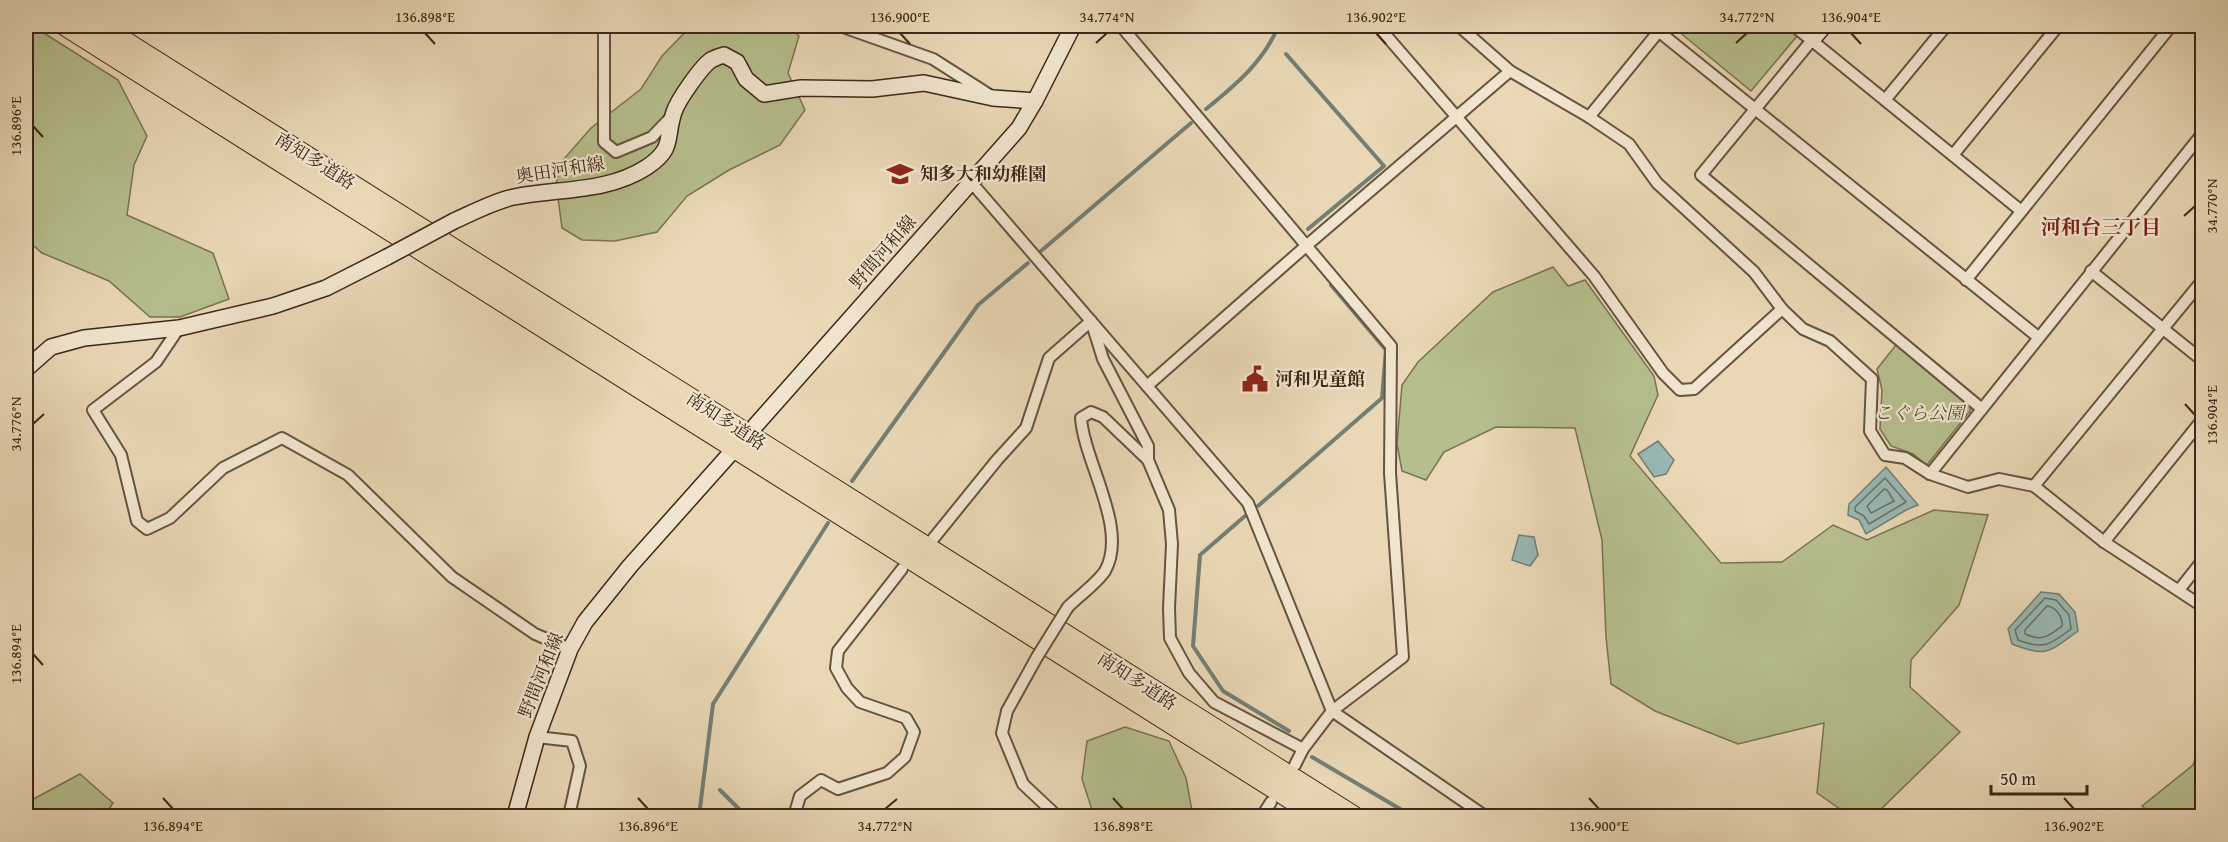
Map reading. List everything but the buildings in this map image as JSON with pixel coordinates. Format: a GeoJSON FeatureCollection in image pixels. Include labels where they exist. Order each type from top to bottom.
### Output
{"type":"FeatureCollection","features":[{"type":"Feature","properties":{"kind":"highway","name":"南知多道路"},"geometry":{"type":"LineString","coordinates":[[66,26],[1318,816]]}},
{"type":"Feature","properties":{"kind":"highway","name":"南知多道路"},"geometry":{"type":"LineString","coordinates":[[100,26],[1353,816]]}},
{"type":"Feature","properties":{"kind":"main road"},"geometry":{"type":"LineString","coordinates":[[1035,101],[1073,26]]}},
{"type":"Feature","properties":{"kind":"main road"},"geometry":{"type":"LineString","coordinates":[[1812,40],[1824,26]]}},
{"type":"Feature","properties":{"kind":"main road","name":"奥田河和線"},"geometry":{"type":"LineString","coordinates":[[26,369],[51,347],[84,338],[179,328],[273,306],[326,288],[454,221],[512,197],[605,185],[645,168],[663,154],[669,142],[674,113],[682,96],[710,60],[724,55],[737,62],[746,79],[764,94],[801,88],[872,89],[924,83],[993,98],[1035,101]]}},
{"type":"Feature","properties":{"kind":"main road","name":"野間河和線"},"geometry":{"type":"LineString","coordinates":[[755,426],[1019,128],[1035,101]]}},
{"type":"Feature","properties":{"kind":"main road","name":"野間河和線"},"geometry":{"type":"LineString","coordinates":[[515,816],[537,737],[570,649],[585,622],[729,455]]}},
{"type":"Feature","properties":{"kind":"street"},"geometry":{"type":"LineString","coordinates":[[604,26],[604,142],[616,152],[652,137],[674,113]]}},
{"type":"Feature","properties":{"kind":"street"},"geometry":{"type":"LineString","coordinates":[[840,26],[933,59],[993,98]]}},
{"type":"Feature","properties":{"kind":"street"},"geometry":{"type":"LineString","coordinates":[[1121,26],[1391,346],[1390,473],[1403,657],[1332,711],[1303,749],[1295,765]]}},
{"type":"Feature","properties":{"kind":"street"},"geometry":{"type":"LineString","coordinates":[[1378,26],[1594,276],[1663,373],[1680,390],[1694,389],[1782,309]]}},
{"type":"Feature","properties":{"kind":"street"},"geometry":{"type":"LineString","coordinates":[[1794,26],[2020,210]]}},
{"type":"Feature","properties":{"kind":"street"},"geometry":{"type":"LineString","coordinates":[[1885,100],[1946,26]]}},
{"type":"Feature","properties":{"kind":"street"},"geometry":{"type":"LineString","coordinates":[[1953,155],[2058,26]]}},
{"type":"Feature","properties":{"kind":"street"},"geometry":{"type":"LineString","coordinates":[[1966,280],[2020,210],[2171,26]]}},
{"type":"Feature","properties":{"kind":"street"},"geometry":{"type":"LineString","coordinates":[[1466,28],[1510,71],[1589,117],[1629,144],[1657,183],[1754,272],[1782,309],[1803,329],[1830,341],[1872,379],[1870,431],[1885,455],[1905,458],[1930,474],[1968,487],[1999,479],[2034,486],[2104,542],[2202,606]]}},
{"type":"Feature","properties":{"kind":"street"},"geometry":{"type":"LineString","coordinates":[[1589,117],[1656,28],[2038,337]]}},
{"type":"Feature","properties":{"kind":"street"},"geometry":{"type":"LineString","coordinates":[[1812,40],[1701,175],[1982,409]]}},
{"type":"Feature","properties":{"kind":"street"},"geometry":{"type":"LineString","coordinates":[[1146,386],[1510,71]]}},
{"type":"Feature","properties":{"kind":"street"},"geometry":{"type":"LineString","coordinates":[[1930,474],[2202,134]]}},
{"type":"Feature","properties":{"kind":"street"},"geometry":{"type":"LineString","coordinates":[[971,182],[1248,503],[1332,711],[1485,816]]}},
{"type":"Feature","properties":{"kind":"street"},"geometry":{"type":"LineString","coordinates":[[2091,271],[2202,360]]}},
{"type":"Feature","properties":{"kind":"street"},"geometry":{"type":"LineString","coordinates":[[2034,486],[2202,280]]}},
{"type":"Feature","properties":{"kind":"street"},"geometry":{"type":"LineString","coordinates":[[1091,321],[1102,359],[1148,446],[1148,460],[1169,510],[1172,544],[1170,638],[1189,673],[1214,702],[1303,749]]}},
{"type":"Feature","properties":{"kind":"street"},"geometry":{"type":"LineString","coordinates":[[933,539],[1026,428],[1049,358],[1091,321]]}},
{"type":"Feature","properties":{"kind":"street"},"geometry":{"type":"LineString","coordinates":[[179,328],[156,362],[93,410],[121,455],[137,521],[147,529],[170,518],[223,468],[282,438],[348,475],[452,577],[535,634],[570,649]]}},
{"type":"Feature","properties":{"kind":"street"},"geometry":{"type":"LineString","coordinates":[[1057,816],[1023,784],[1002,733],[1006,711],[1037,657],[1068,607],[1105,571],[1113,543],[1103,493],[1082,431],[1082,418],[1091,412],[1103,417],[1148,460]]}},
{"type":"Feature","properties":{"kind":"street"},"geometry":{"type":"LineString","coordinates":[[2104,542],[2202,420]]}},
{"type":"Feature","properties":{"kind":"street"},"geometry":{"type":"LineString","coordinates":[[2179,590],[2202,561]]}},
{"type":"Feature","properties":{"kind":"street"},"geometry":{"type":"LineString","coordinates":[[794,816],[800,796],[821,780],[838,789],[887,773],[905,757],[914,732],[906,718],[860,702],[847,688],[836,668],[838,651],[902,569]]}},
{"type":"Feature","properties":{"kind":"street"},"geometry":{"type":"LineString","coordinates":[[537,737],[572,741],[580,766],[569,816]]}},
{"type":"Feature","properties":{"kind":"street"},"geometry":{"type":"LineString","coordinates":[[1262,816],[1271,802]]}},
{"type":"Feature","properties":{"kind":"green space"},"geometry":{"type":"Polygon","coordinates":[[[26,26],[33,26],[118,80],[147,136],[134,165],[127,215],[213,253],[229,299],[180,317],[150,317],[109,281],[42,253],[26,239],[26,26]]]}},
{"type":"Feature","properties":{"kind":"green space"},"geometry":{"type":"Polygon","coordinates":[[[691,26],[788,26],[799,36],[788,73],[805,110],[780,145],[729,170],[687,196],[657,232],[615,241],[582,240],[562,228],[556,183],[563,160],[591,128],[641,89],[662,56],[691,26]]]}},
{"type":"Feature","properties":{"kind":"green space"},"geometry":{"type":"Polygon","coordinates":[[[1682,26],[1784,26],[1797,36],[1751,91],[1678,31],[1682,26]]]}},
{"type":"Feature","properties":{"kind":"green space"},"geometry":{"type":"Polygon","coordinates":[[[1553,267],[1568,286],[1585,280],[1654,376],[1658,395],[1630,456],[1721,563],[1782,562],[1833,525],[1867,540],[1934,510],[1988,515],[1959,605],[1911,660],[1910,687],[1960,732],[1874,816],[1850,816],[1817,793],[1824,723],[1738,744],[1655,711],[1611,684],[1606,637],[1602,540],[1575,428],[1496,427],[1444,452],[1426,480],[1402,471],[1397,444],[1402,385],[1418,362],[1493,292],[1553,267]]]}},
{"type":"Feature","properties":{"kind":"green space","name":"こぐら公園"},"geometry":{"type":"Polygon","coordinates":[[[1896,345],[1971,405],[1970,411],[1927,465],[1913,454],[1891,446],[1880,429],[1882,390],[1877,369],[1896,345]]]}},
{"type":"Feature","properties":{"kind":"green space"},"geometry":{"type":"Polygon","coordinates":[[[1125,727],[1169,741],[1186,778],[1193,816],[1094,816],[1082,779],[1087,741],[1125,727]]]}},
{"type":"Feature","properties":{"kind":"green space"},"geometry":{"type":"Polygon","coordinates":[[[2202,736],[2202,816],[2153,816],[2142,806],[2193,765],[2202,736]]]}},
{"type":"Feature","properties":{"kind":"green space"},"geometry":{"type":"Polygon","coordinates":[[[80,774],[113,803],[104,816],[26,816],[26,803],[80,774]]]}},
{"type":"Feature","properties":{"kind":"water"},"geometry":{"type":"Polygon","coordinates":[[[1658,441],[1674,460],[1666,474],[1654,477],[1638,454],[1658,441]]]}},
{"type":"Feature","properties":{"kind":"water"},"geometry":{"type":"Polygon","coordinates":[[[1886,467],[1918,505],[1866,534],[1859,520],[1848,515],[1849,504],[1886,467]]]}},
{"type":"Feature","properties":{"kind":"water"},"geometry":{"type":"Polygon","coordinates":[[[1519,535],[1534,537],[1538,555],[1530,566],[1512,560],[1519,535]]]}},
{"type":"Feature","properties":{"kind":"water"},"geometry":{"type":"Polygon","coordinates":[[[2041,592],[2059,594],[2075,612],[2078,631],[2054,648],[2041,652],[2012,644],[2008,629],[2041,592]]]}},
{"type":"Feature","properties":{"kind":"waterway"},"geometry":{"type":"LineString","coordinates":[[1206,109],[1238,82],[1257,62],[1278,26]]}},
{"type":"Feature","properties":{"kind":"waterway"},"geometry":{"type":"LineString","coordinates":[[1286,54],[1384,166],[1308,229]]}},
{"type":"Feature","properties":{"kind":"waterway"},"geometry":{"type":"LineString","coordinates":[[1041,251],[1191,123]]}},
{"type":"Feature","properties":{"kind":"waterway"},"geometry":{"type":"LineString","coordinates":[[852,481],[978,305],[1028,263]]}},
{"type":"Feature","properties":{"kind":"waterway"},"geometry":{"type":"LineString","coordinates":[[1258,506],[1382,398],[1386,350],[1331,285]]}},
{"type":"Feature","properties":{"kind":"waterway"},"geometry":{"type":"LineString","coordinates":[[1245,516],[1200,555],[1193,646],[1223,691],[1289,731]]}},
{"type":"Feature","properties":{"kind":"waterway"},"geometry":{"type":"LineString","coordinates":[[699,816],[713,704],[828,523]]}},
{"type":"Feature","properties":{"kind":"waterway"},"geometry":{"type":"LineString","coordinates":[[1312,757],[1412,816]]}},
{"type":"Feature","properties":{"kind":"waterway"},"geometry":{"type":"LineString","coordinates":[[720,790],[746,816]]}},
{"type":"Feature","properties":{"kind":"place","name":"知多大和幼稚園"},"geometry":{"type":"Point","coordinates":[900,174]}},
{"type":"Feature","properties":{"kind":"place","name":"河和児童館"},"geometry":{"type":"Point","coordinates":[1255,379]}},
{"type":"Feature","properties":{"kind":"district","name":"河和台三丁目"},"geometry":{"type":"Point","coordinates":[2101,227]}}]}
